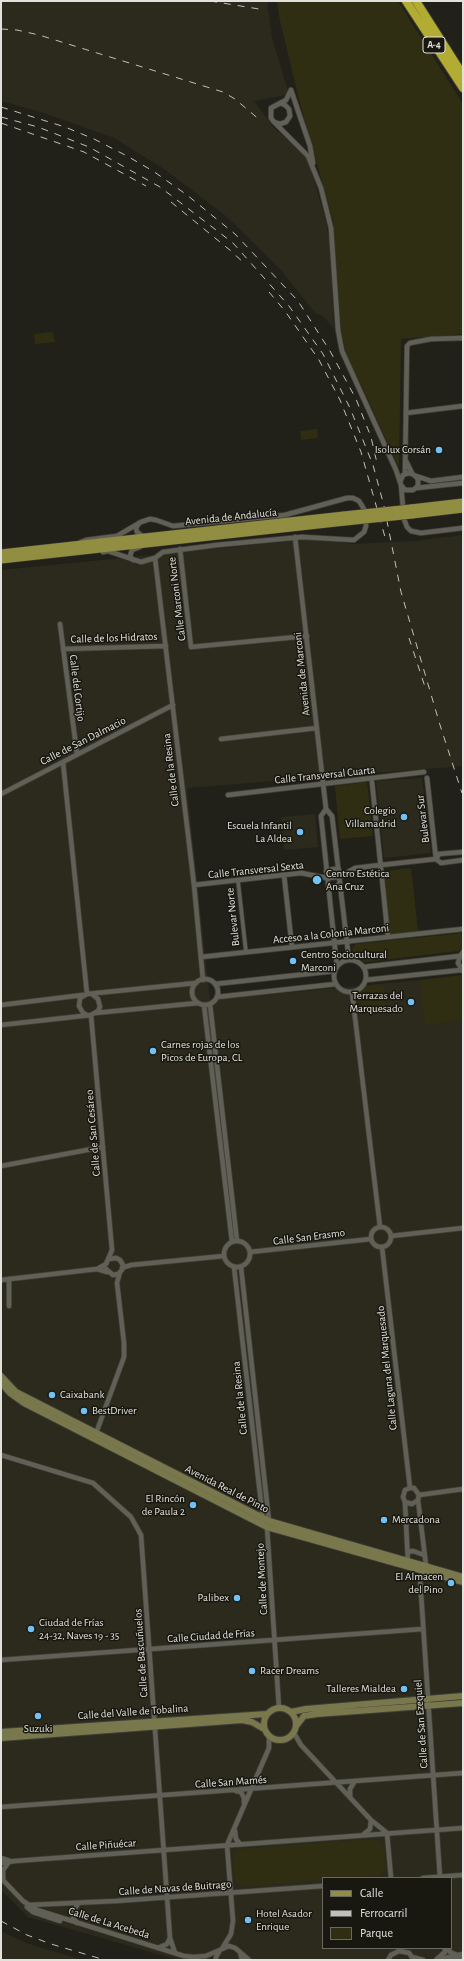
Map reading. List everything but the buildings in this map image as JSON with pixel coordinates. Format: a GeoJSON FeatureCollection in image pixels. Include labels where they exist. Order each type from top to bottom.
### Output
{"type":"FeatureCollection","features":[{"type":"Feature","properties":{"kind":"highway","name":"A-4"},"geometry":{"type":"LineString","coordinates":[[406,1],[463,88]]}},
{"type":"Feature","properties":{"kind":"highway","name":"A-4"},"geometry":{"type":"LineString","coordinates":[[416,1],[463,75]]}},
{"type":"Feature","properties":{"kind":"main road","name":"Avenida de Andalucía"},"geometry":{"type":"LineString","coordinates":[[412,512],[463,502]]}},
{"type":"Feature","properties":{"kind":"main road","name":"Avenida de Andalucía"},"geometry":{"type":"LineString","coordinates":[[1,553],[145,537],[344,518],[463,509]]}},
{"type":"Feature","properties":{"kind":"main road","name":"Avenida de Andalucía"},"geometry":{"type":"LineString","coordinates":[[1,560],[174,541],[344,518]]}},
{"type":"Feature","properties":{"kind":"main road","name":"Avenida Real de Pinto"},"geometry":{"type":"LineString","coordinates":[[1,1376],[16,1392],[94,1437],[268,1524],[409,1564],[463,1577]]}},
{"type":"Feature","properties":{"kind":"main road","name":"Avenida Real de Pinto"},"geometry":{"type":"LineString","coordinates":[[1,1383],[10,1393],[24,1403],[262,1518],[268,1524]]}},
{"type":"Feature","properties":{"kind":"main road","name":"Avenida Real de Pinto"},"geometry":{"type":"LineString","coordinates":[[424,1568],[463,1582]]}},
{"type":"Feature","properties":{"kind":"main road"},"geometry":{"type":"LineString","coordinates":[[296,1725],[304,1716],[428,1702],[463,1696]]}},
{"type":"Feature","properties":{"kind":"main road"},"geometry":{"type":"LineString","coordinates":[[291,1712],[296,1719],[294,1733],[283,1741],[276,1740],[269,1736],[264,1730],[264,1722],[267,1714],[279,1708],[291,1712],[306,1709],[428,1702],[463,1703]]}},
{"type":"Feature","properties":{"kind":"main road","name":"Calle del Valle de Tobalina"},"geometry":{"type":"LineString","coordinates":[[1,1738],[267,1714]]}},
{"type":"Feature","properties":{"kind":"main road","name":"Calle del Valle de Tobalina"},"geometry":{"type":"LineString","coordinates":[[1,1732],[242,1720],[252,1722],[264,1730]]}},
{"type":"Feature","properties":{"kind":"street"},"geometry":{"type":"LineString","coordinates":[[283,104],[291,90],[310,146],[313,164],[331,228],[338,330],[342,351],[396,470],[400,484],[404,519],[407,527],[411,531],[421,533],[463,528]]}},
{"type":"Feature","properties":{"kind":"street"},"geometry":{"type":"LineString","coordinates":[[296,108],[283,104],[271,108],[270,113],[274,122],[281,131],[287,134],[303,149],[313,164]]}},
{"type":"Feature","properties":{"kind":"street"},"geometry":{"type":"LineString","coordinates":[[283,104],[290,110],[290,116]]}},
{"type":"Feature","properties":{"kind":"street"},"geometry":{"type":"LineString","coordinates":[[274,122],[280,124],[286,122],[295,112],[296,108]]}},
{"type":"Feature","properties":{"kind":"street"},"geometry":{"type":"LineString","coordinates":[[400,484],[404,474],[405,460],[407,346],[410,343],[431,339],[463,338]]}},
{"type":"Feature","properties":{"kind":"street"},"geometry":{"type":"LineString","coordinates":[[406,413],[463,406]]}},
{"type":"Feature","properties":{"kind":"street"},"geometry":{"type":"LineString","coordinates":[[405,460],[418,482],[416,488]]}},
{"type":"Feature","properties":{"kind":"street"},"geometry":{"type":"LineString","coordinates":[[396,470],[404,474],[414,475],[431,481],[463,477]]}},
{"type":"Feature","properties":{"kind":"street"},"geometry":{"type":"LineString","coordinates":[[408,491],[416,488],[463,483]]}},
{"type":"Feature","properties":{"kind":"street"},"geometry":{"type":"LineString","coordinates":[[400,484],[408,491]]}},
{"type":"Feature","properties":{"kind":"street"},"geometry":{"type":"LineString","coordinates":[[403,506],[408,491]]}},
{"type":"Feature","properties":{"kind":"street","name":"Avenida de Andalucía"},"geometry":{"type":"LineString","coordinates":[[33,557],[43,558],[108,551],[141,562],[156,558],[163,552],[180,549],[295,537],[354,540],[364,532],[366,526],[364,509],[359,501],[353,498],[347,498],[285,515],[174,526],[152,519],[139,523]]}},
{"type":"Feature","properties":{"kind":"street"},"geometry":{"type":"LineString","coordinates":[[412,512],[463,512]]}},
{"type":"Feature","properties":{"kind":"street"},"geometry":{"type":"LineString","coordinates":[[139,523],[136,528],[137,532],[145,537]]}},
{"type":"Feature","properties":{"kind":"street"},"geometry":{"type":"LineString","coordinates":[[75,545],[86,540],[117,536],[139,523]]}},
{"type":"Feature","properties":{"kind":"street","name":"Avenida de Marconi"},"geometry":{"type":"LineString","coordinates":[[295,537],[326,809]]}},
{"type":"Feature","properties":{"kind":"street","name":"Avenida de Andalucía"},"geometry":{"type":"LineString","coordinates":[[133,560],[130,556],[132,550],[166,544],[174,541]]}},
{"type":"Feature","properties":{"kind":"street","name":"Calle Marconi Norte"},"geometry":{"type":"LineString","coordinates":[[180,549],[191,647],[307,636]]}},
{"type":"Feature","properties":{"kind":"street","name":"Calle de la Resina"},"geometry":{"type":"LineString","coordinates":[[156,558],[194,886],[203,980]]}},
{"type":"Feature","properties":{"kind":"street","name":"Calle del Cortijo"},"geometry":{"type":"LineString","coordinates":[[60,624],[77,754]]}},
{"type":"Feature","properties":{"kind":"street","name":"Calle de los Hidratos"},"geometry":{"type":"LineString","coordinates":[[63,649],[166,646]]}},
{"type":"Feature","properties":{"kind":"street","name":"Calle de San Dalmacio"},"geometry":{"type":"LineString","coordinates":[[1,794],[173,705]]}},
{"type":"Feature","properties":{"kind":"street"},"geometry":{"type":"LineString","coordinates":[[220,738],[317,728]]}},
{"type":"Feature","properties":{"kind":"street"},"geometry":{"type":"LineString","coordinates":[[63,762],[87,994]]}},
{"type":"Feature","properties":{"kind":"street","name":"Calle Transversal Cuarta"},"geometry":{"type":"LineString","coordinates":[[228,795],[424,772]]}},
{"type":"Feature","properties":{"kind":"street","name":"Bulevar Sur"},"geometry":{"type":"LineString","coordinates":[[427,778],[436,859]]}},
{"type":"Feature","properties":{"kind":"street"},"geometry":{"type":"LineString","coordinates":[[372,782],[388,937]]}},
{"type":"Feature","properties":{"kind":"street"},"geometry":{"type":"LineString","coordinates":[[215,984],[336,969],[349,960],[360,963],[364,968],[366,980],[362,987],[352,992],[343,990],[336,984],[334,977],[336,969],[334,942],[321,816],[326,809],[332,816],[349,960]]}},
{"type":"Feature","properties":{"kind":"street","name":"Calle Transversal Sexta"},"geometry":{"type":"LineString","coordinates":[[436,859],[439,854],[463,852]]}},
{"type":"Feature","properties":{"kind":"street","name":"Calle Transversal Sexta"},"geometry":{"type":"LineString","coordinates":[[194,886],[308,873],[327,878],[339,877],[355,868],[436,859],[441,863],[463,860]]}},
{"type":"Feature","properties":{"kind":"street"},"geometry":{"type":"LineString","coordinates":[[326,871],[334,869],[339,870]]}},
{"type":"Feature","properties":{"kind":"street"},"geometry":{"type":"LineString","coordinates":[[284,875],[292,947]]}},
{"type":"Feature","properties":{"kind":"street","name":"Bulevar Norte"},"geometry":{"type":"LineString","coordinates":[[238,881],[246,952]]}},
{"type":"Feature","properties":{"kind":"street"},"geometry":{"type":"LineString","coordinates":[[328,886],[334,887],[340,884]]}},
{"type":"Feature","properties":{"kind":"street","name":"Acceso a la Colonia Marconi"},"geometry":{"type":"LineString","coordinates":[[201,957],[463,928]]}},
{"type":"Feature","properties":{"kind":"street"},"geometry":{"type":"LineString","coordinates":[[364,968],[461,954],[458,963],[462,971],[366,980]]}},
{"type":"Feature","properties":{"kind":"street"},"geometry":{"type":"LineString","coordinates":[[1,1005],[87,994],[196,983],[203,980],[212,981],[215,984],[217,988],[217,997]]}},
{"type":"Feature","properties":{"kind":"street"},"geometry":{"type":"LineString","coordinates":[[196,983],[193,993],[194,998],[198,1003]]}},
{"type":"Feature","properties":{"kind":"street"},"geometry":{"type":"LineString","coordinates":[[1,1025],[198,1003],[204,1005],[210,1004],[217,997],[336,984]]}},
{"type":"Feature","properties":{"kind":"street"},"geometry":{"type":"LineString","coordinates":[[352,992],[380,1227]]}},
{"type":"Feature","properties":{"kind":"street"},"geometry":{"type":"LineString","coordinates":[[87,994],[95,996],[100,1003],[100,1007],[91,1014],[83,1013],[79,1006],[79,1002],[87,994]]}},
{"type":"Feature","properties":{"kind":"street"},"geometry":{"type":"LineString","coordinates":[[210,1004],[237,1241]]}},
{"type":"Feature","properties":{"kind":"street"},"geometry":{"type":"LineString","coordinates":[[204,1005],[232,1242]]}},
{"type":"Feature","properties":{"kind":"street","name":"Calle de San Cesáreo"},"geometry":{"type":"LineString","coordinates":[[91,1014],[112,1250],[110,1259]]}},
{"type":"Feature","properties":{"kind":"street"},"geometry":{"type":"LineString","coordinates":[[1,1166],[103,1147]]}},
{"type":"Feature","properties":{"kind":"street"},"geometry":{"type":"LineString","coordinates":[[380,1227],[387,1229],[391,1236],[388,1244],[382,1247],[376,1246],[371,1239],[372,1232],[380,1227]]}},
{"type":"Feature","properties":{"kind":"street"},"geometry":{"type":"LineString","coordinates":[[391,1236],[463,1228]]}},
{"type":"Feature","properties":{"kind":"street","name":"Calle San Erasmo"},"geometry":{"type":"LineString","coordinates":[[250,1252],[371,1239]]}},
{"type":"Feature","properties":{"kind":"street"},"geometry":{"type":"LineString","coordinates":[[237,1241],[246,1244],[250,1252],[248,1261],[241,1267],[234,1267],[230,1265],[224,1256],[226,1247],[232,1242],[237,1241]]}},
{"type":"Feature","properties":{"kind":"street","name":"Calle Laguna del Marquesado"},"geometry":{"type":"LineString","coordinates":[[382,1247],[410,1488]]}},
{"type":"Feature","properties":{"kind":"street","name":"Calle de San Cesáreo"},"geometry":{"type":"LineString","coordinates":[[112,1250],[116,1258]]}},
{"type":"Feature","properties":{"kind":"street"},"geometry":{"type":"LineString","coordinates":[[97,1269],[115,1275],[122,1268],[131,1265],[224,1256]]}},
{"type":"Feature","properties":{"kind":"street"},"geometry":{"type":"LineString","coordinates":[[1,1280],[97,1269],[106,1264],[110,1259],[116,1258],[122,1268],[117,1283],[124,1343],[124,1357],[94,1437]]}},
{"type":"Feature","properties":{"kind":"street"},"geometry":{"type":"LineString","coordinates":[[106,1264],[109,1273],[117,1283]]}},
{"type":"Feature","properties":{"kind":"street","name":"Calle de la Resina"},"geometry":{"type":"LineString","coordinates":[[234,1267],[262,1518]]}},
{"type":"Feature","properties":{"kind":"street","name":"Calle de la Resina"},"geometry":{"type":"LineString","coordinates":[[241,1267],[268,1524]]}},
{"type":"Feature","properties":{"kind":"street"},"geometry":{"type":"LineString","coordinates":[[9,1279],[9,1306]]}},
{"type":"Feature","properties":{"kind":"street","name":"Calle de Bascuñuelos"},"geometry":{"type":"LineString","coordinates":[[1,1455],[93,1483],[128,1514],[137,1524],[141,1535],[170,1938],[175,1953]]}},
{"type":"Feature","properties":{"kind":"street"},"geometry":{"type":"LineString","coordinates":[[409,1564],[405,1502],[403,1493],[410,1488],[414,1488],[419,1494],[418,1500],[424,1568]]}},
{"type":"Feature","properties":{"kind":"street"},"geometry":{"type":"LineString","coordinates":[[419,1494],[463,1489]]}},
{"type":"Feature","properties":{"kind":"street"},"geometry":{"type":"LineString","coordinates":[[405,1502],[412,1504],[418,1500]]}},
{"type":"Feature","properties":{"kind":"street","name":"Calle de Montejo"},"geometry":{"type":"LineString","coordinates":[[268,1524],[279,1708]]}},
{"type":"Feature","properties":{"kind":"street"},"geometry":{"type":"LineString","coordinates":[[408,1552],[414,1551],[424,1555]]}},
{"type":"Feature","properties":{"kind":"street","name":"Calle de San Ezequiel"},"geometry":{"type":"LineString","coordinates":[[424,1568],[420,1578],[440,1877]]}},
{"type":"Feature","properties":{"kind":"street","name":"Calle Ciudad de Frías"},"geometry":{"type":"LineString","coordinates":[[1,1660],[423,1629]]}},
{"type":"Feature","properties":{"kind":"street"},"geometry":{"type":"LineString","coordinates":[[294,1733],[301,1745],[371,1820],[387,1833],[391,1877]]}},
{"type":"Feature","properties":{"kind":"street"},"geometry":{"type":"LineString","coordinates":[[216,1960],[216,1957],[231,1934],[233,1921],[227,1845],[269,1748],[269,1736]]}},
{"type":"Feature","properties":{"kind":"street","name":"Calle San Mamés"},"geometry":{"type":"LineString","coordinates":[[1,1807],[463,1773]]}},
{"type":"Feature","properties":{"kind":"street"},"geometry":{"type":"LineString","coordinates":[[350,1796],[350,1789],[355,1781]]}},
{"type":"Feature","properties":{"kind":"street"},"geometry":{"type":"LineString","coordinates":[[234,1790],[240,1792],[244,1798],[244,1806]]}},
{"type":"Feature","properties":{"kind":"street"},"geometry":{"type":"LineString","coordinates":[[360,1835],[368,1832],[370,1829],[371,1820]]}},
{"type":"Feature","properties":{"kind":"street"},"geometry":{"type":"LineString","coordinates":[[235,1827],[234,1834],[240,1844]]}},
{"type":"Feature","properties":{"kind":"street","name":"Calle Piñuécar"},"geometry":{"type":"LineString","coordinates":[[1,1863],[10,1861],[463,1828]]}},
{"type":"Feature","properties":{"kind":"street"},"geometry":{"type":"LineString","coordinates":[[388,1847],[390,1840],[396,1833]]}},
{"type":"Feature","properties":{"kind":"street"},"geometry":{"type":"LineString","coordinates":[[212,1846],[221,1848],[228,1854]]}},
{"type":"Feature","properties":{"kind":"street"},"geometry":{"type":"LineString","coordinates":[[1,1858],[10,1861],[3,1870],[2,1880]]}},
{"type":"Feature","properties":{"kind":"street"},"geometry":{"type":"LineString","coordinates":[[440,1877],[463,1875]]}},
{"type":"Feature","properties":{"kind":"street","name":"Calle de La Acebeda"},"geometry":{"type":"LineString","coordinates":[[2,1880],[29,1905],[37,1910],[79,1924],[175,1953],[194,1957],[206,1956],[222,1948]]}},
{"type":"Feature","properties":{"kind":"street","name":"Calle de La Acebeda"},"geometry":{"type":"LineString","coordinates":[[2,1880],[33,1912],[190,1960]]}},
{"type":"Feature","properties":{"kind":"street","name":"Calle de Navas de Buitrago"},"geometry":{"type":"LineString","coordinates":[[29,1905],[78,1904],[322,1886]]}},
{"type":"Feature","properties":{"kind":"street"},"geometry":{"type":"LineString","coordinates":[[78,1904],[73,1911],[73,1918],[79,1924]]}},
{"type":"Feature","properties":{"kind":"street"},"geometry":{"type":"LineString","coordinates":[[158,1948],[167,1944],[170,1938]]}},
{"type":"Feature","properties":{"kind":"street"},"geometry":{"type":"LineString","coordinates":[[222,1948],[229,1946],[235,1948],[249,1960]]}},
{"type":"Feature","properties":{"kind":"street"},"geometry":{"type":"LineString","coordinates":[[436,1960],[446,1949]]}},
{"type":"Feature","properties":{"kind":"street"},"geometry":{"type":"LineString","coordinates":[[448,1949],[450,1952],[463,1956]]}},
{"type":"Feature","properties":{"kind":"street"},"geometry":{"type":"LineString","coordinates":[[388,1960],[396,1952],[403,1950],[413,1958],[423,1960]]}},
{"type":"Feature","properties":{"kind":"street"},"geometry":{"type":"LineString","coordinates":[[240,1952],[242,1960]]}},
{"type":"Feature","properties":{"kind":"street"},"geometry":{"type":"LineString","coordinates":[[436,1960],[457,1955]]}},
{"type":"Feature","properties":{"kind":"street"},"geometry":{"type":"LineString","coordinates":[[451,1960],[463,1956]]}},
{"type":"Feature","properties":{"kind":"shaded area"},"geometry":{"type":"Polygon","coordinates":[[[1,1],[267,1],[272,38],[288,91],[286,95],[254,101],[274,128],[301,150],[310,165],[326,222],[330,244],[334,329],[323,316],[315,313],[281,270],[227,217],[164,169],[114,138],[44,113],[1,101],[1,1]]]}},
{"type":"Feature","properties":{"kind":"shaded area"},"geometry":{"type":"Polygon","coordinates":[[[463,535],[463,766],[187,788],[210,1000],[463,976],[463,1951],[430,1960],[178,1960],[28,1917],[1,1890],[1,570],[313,539],[353,544],[414,541],[463,535]]]}},
{"type":"Feature","properties":{"kind":"shaded area","name":"Colegio Villamadrid"},"geometry":{"type":"Polygon","coordinates":[[[422,778],[431,853],[384,858],[376,781],[422,778]]]}},
{"type":"Feature","properties":{"kind":"shaded area","name":"Escuela Infantil La Aldea"},"geometry":{"type":"Polygon","coordinates":[[[315,814],[318,847],[284,850],[281,817],[315,814]]]}},
{"type":"Feature","properties":{"kind":"shaded area"},"geometry":{"type":"Polygon","coordinates":[[[1,1931],[26,1943],[83,1960],[1,1960],[1,1931]]]}},
{"type":"Feature","properties":{"kind":"green space"},"geometry":{"type":"Polygon","coordinates":[[[277,1],[398,1],[463,104],[463,334],[401,339],[399,468],[360,382],[348,363],[341,331],[333,220],[300,103],[280,21],[277,1]]]}},
{"type":"Feature","properties":{"kind":"green space"},"geometry":{"type":"Polygon","coordinates":[[[53,332],[55,342],[35,344],[34,334],[53,332]]]}},
{"type":"Feature","properties":{"kind":"green space"},"geometry":{"type":"Polygon","coordinates":[[[317,429],[318,438],[301,440],[300,431],[317,429]]]}},
{"type":"Feature","properties":{"kind":"green space"},"geometry":{"type":"Polygon","coordinates":[[[367,782],[373,836],[340,839],[335,786],[367,782]]]}},
{"type":"Feature","properties":{"kind":"green space"},"geometry":{"type":"Polygon","coordinates":[[[411,868],[418,931],[390,934],[384,871],[411,868]]]}},
{"type":"Feature","properties":{"kind":"green space"},"geometry":{"type":"Polygon","coordinates":[[[463,933],[463,948],[458,951],[366,962],[355,957],[352,948],[356,944],[463,933]]]}},
{"type":"Feature","properties":{"kind":"green space"},"geometry":{"type":"Polygon","coordinates":[[[463,975],[463,1020],[425,1025],[420,980],[463,975]]]}},
{"type":"Feature","properties":{"kind":"green space"},"geometry":{"type":"Polygon","coordinates":[[[384,984],[387,1009],[362,1011],[361,991],[368,986],[384,984]]]}},
{"type":"Feature","properties":{"kind":"green space"},"geometry":{"type":"Polygon","coordinates":[[[376,1839],[384,1845],[386,1870],[379,1876],[322,1877],[322,1880],[242,1887],[235,1881],[233,1856],[239,1849],[376,1839]]]}},
{"type":"Feature","properties":{"kind":"railway"},"geometry":{"type":"LineString","coordinates":[[210,1],[259,9]]}},
{"type":"Feature","properties":{"kind":"railway"},"geometry":{"type":"LineString","coordinates":[[1,29],[17,30],[39,35],[223,92],[235,99],[261,121]]}},
{"type":"Feature","properties":{"kind":"railway"},"geometry":{"type":"LineString","coordinates":[[1,107],[65,127],[94,139],[127,156],[153,171],[187,195],[235,234],[298,301],[330,351],[356,399],[371,437],[377,463]]}},
{"type":"Feature","properties":{"kind":"railway"},"geometry":{"type":"LineString","coordinates":[[1,117],[38,127],[89,147],[160,187],[233,243],[289,306],[323,354],[350,408],[373,465],[384,506],[401,592],[440,725],[462,793]]}},
{"type":"Feature","properties":{"kind":"railway"},"geometry":{"type":"LineString","coordinates":[[1,123],[84,152],[146,186]]}},
{"type":"Feature","properties":{"kind":"railway"},"geometry":{"type":"LineString","coordinates":[[171,202],[246,265]]}},
{"type":"Feature","properties":{"kind":"railway"},"geometry":{"type":"LineString","coordinates":[[269,292],[285,311],[319,360],[340,400],[361,452],[385,537]]}},
{"type":"Feature","properties":{"kind":"railway"},"geometry":{"type":"LineString","coordinates":[[409,638],[426,690]]}},
{"type":"Feature","properties":{"kind":"railway"},"geometry":{"type":"LineString","coordinates":[[1,1921],[27,1935],[51,1944],[105,1960]]}},
{"type":"Feature","properties":{"kind":"place","name":"Isolux Corsán"},"geometry":{"type":"Point","coordinates":[439,450]}},
{"type":"Feature","properties":{"kind":"place","name":"Colegio Villamadrid"},"geometry":{"type":"Point","coordinates":[404,817]}},
{"type":"Feature","properties":{"kind":"place","name":"Escuela Infantil La Aldea"},"geometry":{"type":"Point","coordinates":[300,832]}},
{"type":"Feature","properties":{"kind":"place","name":"Centro Estética Ana Cruz"},"geometry":{"type":"Point","coordinates":[317,880]}},
{"type":"Feature","properties":{"kind":"place","name":"Centro Sociocultural Marconi"},"geometry":{"type":"Point","coordinates":[293,961]}},
{"type":"Feature","properties":{"kind":"place","name":"Terrazas del Marquesado"},"geometry":{"type":"Point","coordinates":[411,1002]}},
{"type":"Feature","properties":{"kind":"place","name":"Carnes rojas de los Picos de Europa, CL"},"geometry":{"type":"Point","coordinates":[153,1051]}},
{"type":"Feature","properties":{"kind":"place","name":"Caixabank"},"geometry":{"type":"Point","coordinates":[52,1395]}},
{"type":"Feature","properties":{"kind":"place","name":"BestDriver"},"geometry":{"type":"Point","coordinates":[84,1411]}},
{"type":"Feature","properties":{"kind":"place","name":"El Rincón de Paula 2"},"geometry":{"type":"Point","coordinates":[193,1505]}},
{"type":"Feature","properties":{"kind":"place","name":"Mercadona"},"geometry":{"type":"Point","coordinates":[384,1520]}},
{"type":"Feature","properties":{"kind":"place","name":"El Almacen del Pino"},"geometry":{"type":"Point","coordinates":[451,1583]}},
{"type":"Feature","properties":{"kind":"place","name":"Palibex"},"geometry":{"type":"Point","coordinates":[237,1598]}},
{"type":"Feature","properties":{"kind":"place","name":"Ciudad de Frías 24-32, Naves 19 - 35"},"geometry":{"type":"Point","coordinates":[31,1629]}},
{"type":"Feature","properties":{"kind":"place","name":"Racer Dreams"},"geometry":{"type":"Point","coordinates":[252,1671]}},
{"type":"Feature","properties":{"kind":"place","name":"Talleres Mialdea"},"geometry":{"type":"Point","coordinates":[404,1689]}},
{"type":"Feature","properties":{"kind":"place","name":"Suzuki"},"geometry":{"type":"Point","coordinates":[38,1716]}},
{"type":"Feature","properties":{"kind":"place","name":"Hotel Asador Enrique"},"geometry":{"type":"Point","coordinates":[248,1920]}}]}
